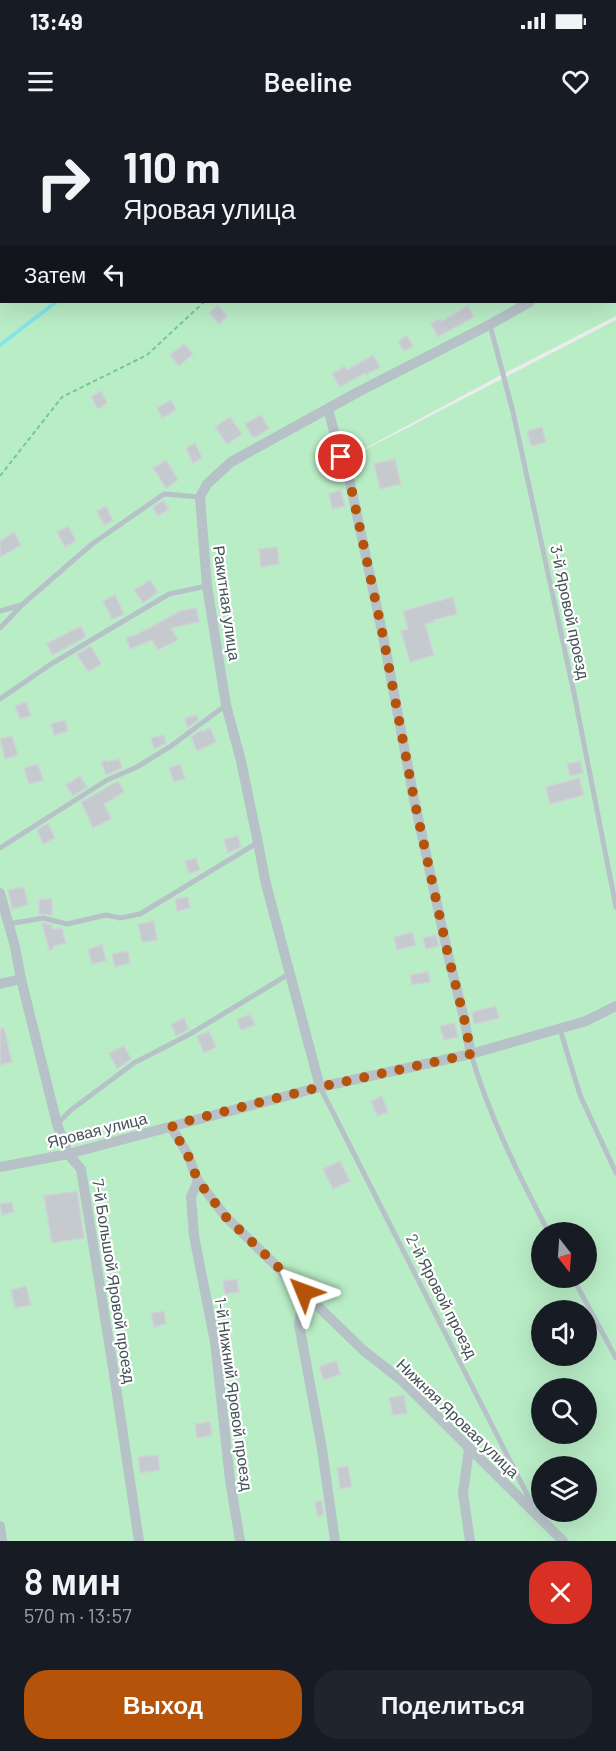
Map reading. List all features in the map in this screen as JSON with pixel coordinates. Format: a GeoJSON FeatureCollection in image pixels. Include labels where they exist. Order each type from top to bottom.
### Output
{"type":"FeatureCollection","features":[{"type":"Feature","properties":{"kind":"street"},"geometry":{"type":"LineString","coordinates":[[200,497],[207,484],[231,462],[528,303]]}},
{"type":"Feature","properties":{"kind":"street"},"geometry":{"type":"LineString","coordinates":[[328,409],[341,457],[348,473],[383,636],[414,799],[471,1054]]}},
{"type":"Feature","properties":{"kind":"street","name":"Ракитная улица"},"geometry":{"type":"LineString","coordinates":[[200,497],[207,586],[226,705],[241,761],[266,884],[320,1087]]}},
{"type":"Feature","properties":{"kind":"street","name":"7-й Большой Яровой проезд"},"geometry":{"type":"LineString","coordinates":[[0,893],[57,1124],[68,1154],[81,1170],[139,1541]]}},
{"type":"Feature","properties":{"kind":"street"},"geometry":{"type":"LineString","coordinates":[[0,984],[21,979]]}},
{"type":"Feature","properties":{"kind":"street","name":"Яровая улица"},"geometry":{"type":"LineString","coordinates":[[0,1167],[68,1154],[320,1087],[471,1054],[586,1021],[616,1006]]}},
{"type":"Feature","properties":{"kind":"street","name":"Нижняя Яровая улица"},"geometry":{"type":"LineString","coordinates":[[171,1127],[187,1153],[198,1181],[226,1217],[363,1350],[401,1380],[531,1510]]}},
{"type":"Feature","properties":{"kind":"street","name":"1-й Нижний Яровой проезд"},"geometry":{"type":"LineString","coordinates":[[198,1181],[191,1197],[194,1236],[215,1342],[230,1480],[240,1541]]}},
{"type":"Feature","properties":{"kind":"street"},"geometry":{"type":"LineString","coordinates":[[304,1292],[299,1324],[322,1449],[334,1541]]}},
{"type":"Feature","properties":{"kind":"street"},"geometry":{"type":"LineString","coordinates":[[469,1449],[464,1493],[470,1541]]}},
{"type":"Feature","properties":{"kind":"street","name":"Нижняя Яровая улица"},"geometry":{"type":"LineString","coordinates":[[543,1522],[563,1541]]}},
{"type":"Feature","properties":{"kind":"street"},"geometry":{"type":"LineString","coordinates":[[0,1526],[2,1541]]}},
{"type":"Feature","properties":{"kind":"lane","name":"3-й Яровой проезд"},"geometry":{"type":"LineString","coordinates":[[489,325],[513,412],[574,693],[616,907]]}},
{"type":"Feature","properties":{"kind":"lane"},"geometry":{"type":"LineString","coordinates":[[0,628],[23,604],[92,544],[164,494],[200,497]]}},
{"type":"Feature","properties":{"kind":"lane"},"geometry":{"type":"LineString","coordinates":[[0,699],[51,664],[169,594],[207,586]]}},
{"type":"Feature","properties":{"kind":"lane"},"geometry":{"type":"LineString","coordinates":[[0,611],[23,604]]}},
{"type":"Feature","properties":{"kind":"lane"},"geometry":{"type":"LineString","coordinates":[[0,848],[107,780],[137,767],[226,705]]}},
{"type":"Feature","properties":{"kind":"lane"},"geometry":{"type":"LineString","coordinates":[[8,924],[43,918],[67,924],[106,915],[120,918],[140,914],[258,843]]}},
{"type":"Feature","properties":{"kind":"lane"},"geometry":{"type":"LineString","coordinates":[[57,1124],[71,1110],[134,1063],[190,1034],[289,974]]}},
{"type":"Feature","properties":{"kind":"lane"},"geometry":{"type":"LineString","coordinates":[[560,1029],[580,1095],[616,1173]]}},
{"type":"Feature","properties":{"kind":"lane"},"geometry":{"type":"LineString","coordinates":[[471,1054],[479,1082],[509,1152],[543,1222]]}},
{"type":"Feature","properties":{"kind":"lane","name":"2-й Яровой проезд"},"geometry":{"type":"LineString","coordinates":[[320,1087],[531,1502]]}},
{"type":"Feature","properties":{"kind":"lane"},"geometry":{"type":"LineString","coordinates":[[578,1288],[616,1358]]}},
{"type":"Feature","properties":{"kind":"path"},"geometry":{"type":"LineString","coordinates":[[0,476],[62,397],[147,356],[203,303]]}},
{"type":"Feature","properties":{"kind":"green space"},"geometry":{"type":"Polygon","coordinates":[[[0,303],[616,303],[616,316],[312,477],[616,320],[616,1541],[0,1541],[0,303]]]}},
{"type":"Feature","properties":{"kind":"building"},"geometry":{"type":"Polygon","coordinates":[[[218,305],[227,316],[219,324],[209,313],[218,305]]]}},
{"type":"Feature","properties":{"kind":"building"},"geometry":{"type":"Polygon","coordinates":[[[468,306],[474,317],[438,337],[431,324],[440,319],[442,321],[468,306]]]}},
{"type":"Feature","properties":{"kind":"building"},"geometry":{"type":"Polygon","coordinates":[[[407,336],[413,346],[404,351],[398,341],[407,336]]]}},
{"type":"Feature","properties":{"kind":"building"},"geometry":{"type":"Polygon","coordinates":[[[184,344],[193,354],[179,366],[170,355],[184,344]]]}},
{"type":"Feature","properties":{"kind":"building"},"geometry":{"type":"Polygon","coordinates":[[[373,355],[380,367],[340,387],[332,374],[345,366],[347,370],[373,355]]]}},
{"type":"Feature","properties":{"kind":"building"},"geometry":{"type":"Polygon","coordinates":[[[101,391],[107,403],[98,409],[91,397],[101,391]]]}},
{"type":"Feature","properties":{"kind":"building"},"geometry":{"type":"Polygon","coordinates":[[[171,400],[176,410],[162,418],[157,408],[171,400]]]}},
{"type":"Feature","properties":{"kind":"building"},"geometry":{"type":"Polygon","coordinates":[[[261,415],[269,429],[253,438],[245,424],[261,415]]]}},
{"type":"Feature","properties":{"kind":"building"},"geometry":{"type":"Polygon","coordinates":[[[230,417],[242,434],[227,444],[215,427],[230,417]]]}},
{"type":"Feature","properties":{"kind":"building"},"geometry":{"type":"Polygon","coordinates":[[[542,427],[546,442],[531,446],[527,431],[542,427]]]}},
{"type":"Feature","properties":{"kind":"building"},"geometry":{"type":"Polygon","coordinates":[[[195,443],[202,458],[193,463],[186,448],[195,443]]]}},
{"type":"Feature","properties":{"kind":"building"},"geometry":{"type":"Polygon","coordinates":[[[395,459],[401,484],[380,489],[374,464],[395,459]]]}},
{"type":"Feature","properties":{"kind":"building"},"geometry":{"type":"Polygon","coordinates":[[[166,460],[178,480],[166,488],[153,468],[166,460]]]}},
{"type":"Feature","properties":{"kind":"building"},"geometry":{"type":"Polygon","coordinates":[[[341,490],[345,506],[332,509],[329,494],[341,490]]]}},
{"type":"Feature","properties":{"kind":"building"},"geometry":{"type":"Polygon","coordinates":[[[163,500],[169,509],[158,516],[153,508],[163,500]]]}},
{"type":"Feature","properties":{"kind":"building"},"geometry":{"type":"Polygon","coordinates":[[[106,506],[113,521],[104,525],[97,511],[106,506]]]}},
{"type":"Feature","properties":{"kind":"building"},"geometry":{"type":"Polygon","coordinates":[[[68,526],[76,541],[65,547],[57,532],[68,526]]]}},
{"type":"Feature","properties":{"kind":"building"},"geometry":{"type":"Polygon","coordinates":[[[14,532],[21,545],[0,557],[0,541],[14,532]]]}},
{"type":"Feature","properties":{"kind":"building"},"geometry":{"type":"Polygon","coordinates":[[[277,547],[279,564],[261,567],[259,549],[277,547]]]}},
{"type":"Feature","properties":{"kind":"building"},"geometry":{"type":"Polygon","coordinates":[[[150,580],[158,592],[143,603],[134,590],[150,580]]]}},
{"type":"Feature","properties":{"kind":"building"},"geometry":{"type":"Polygon","coordinates":[[[115,595],[124,614],[112,619],[103,601],[115,595]]]}},
{"type":"Feature","properties":{"kind":"building"},"geometry":{"type":"Polygon","coordinates":[[[453,597],[457,614],[425,624],[434,655],[410,662],[401,631],[408,629],[403,611],[453,597]]]}},
{"type":"Feature","properties":{"kind":"building"},"geometry":{"type":"Polygon","coordinates":[[[196,608],[199,622],[171,628],[178,640],[158,650],[152,640],[130,649],[126,638],[180,611],[196,608]]]}},
{"type":"Feature","properties":{"kind":"building"},"geometry":{"type":"Polygon","coordinates":[[[81,626],[86,637],[53,655],[46,644],[81,626]]]}},
{"type":"Feature","properties":{"kind":"building"},"geometry":{"type":"Polygon","coordinates":[[[91,646],[101,664],[88,672],[77,654],[91,646]]]}},
{"type":"Feature","properties":{"kind":"building"},"geometry":{"type":"Polygon","coordinates":[[[26,702],[31,715],[20,719],[15,706],[26,702]]]}},
{"type":"Feature","properties":{"kind":"building"},"geometry":{"type":"Polygon","coordinates":[[[197,715],[198,720],[187,728],[185,718],[197,715]]]}},
{"type":"Feature","properties":{"kind":"building"},"geometry":{"type":"Polygon","coordinates":[[[65,720],[68,731],[54,735],[51,724],[65,720]]]}},
{"type":"Feature","properties":{"kind":"building"},"geometry":{"type":"Polygon","coordinates":[[[210,728],[216,742],[197,751],[191,737],[201,730],[202,732],[210,728]]]}},
{"type":"Feature","properties":{"kind":"building"},"geometry":{"type":"Polygon","coordinates":[[[164,735],[166,743],[154,749],[151,738],[164,735]]]}},
{"type":"Feature","properties":{"kind":"building"},"geometry":{"type":"Polygon","coordinates":[[[12,736],[18,755],[5,759],[0,739],[12,736]]]}},
{"type":"Feature","properties":{"kind":"building"},"geometry":{"type":"Polygon","coordinates":[[[119,759],[122,768],[106,775],[101,762],[119,759]]]}},
{"type":"Feature","properties":{"kind":"building"},"geometry":{"type":"Polygon","coordinates":[[[580,761],[583,773],[570,776],[567,764],[580,761]]]}},
{"type":"Feature","properties":{"kind":"building"},"geometry":{"type":"Polygon","coordinates":[[[38,764],[43,780],[29,784],[24,768],[38,764]]]}},
{"type":"Feature","properties":{"kind":"building"},"geometry":{"type":"Polygon","coordinates":[[[180,764],[185,779],[174,782],[169,768],[180,764]]]}},
{"type":"Feature","properties":{"kind":"building"},"geometry":{"type":"Polygon","coordinates":[[[80,776],[87,787],[73,796],[66,785],[80,776]]]}},
{"type":"Feature","properties":{"kind":"building"},"geometry":{"type":"Polygon","coordinates":[[[579,778],[584,795],[550,804],[546,787],[579,778]]]}},
{"type":"Feature","properties":{"kind":"building"},"geometry":{"type":"Polygon","coordinates":[[[118,781],[124,792],[104,804],[111,819],[93,828],[81,802],[118,781]]]}},
{"type":"Feature","properties":{"kind":"building"},"geometry":{"type":"Polygon","coordinates":[[[48,823],[55,838],[43,844],[37,830],[48,823]]]}},
{"type":"Feature","properties":{"kind":"building"},"geometry":{"type":"Polygon","coordinates":[[[238,836],[241,847],[228,853],[224,839],[238,836]]]}},
{"type":"Feature","properties":{"kind":"building"},"geometry":{"type":"Polygon","coordinates":[[[196,858],[200,870],[189,873],[185,861],[196,858]]]}},
{"type":"Feature","properties":{"kind":"building"},"geometry":{"type":"Polygon","coordinates":[[[24,887],[28,905],[12,909],[8,890],[24,887]]]}},
{"type":"Feature","properties":{"kind":"building"},"geometry":{"type":"Polygon","coordinates":[[[188,897],[190,908],[177,911],[175,899],[188,897]]]}},
{"type":"Feature","properties":{"kind":"building"},"geometry":{"type":"Polygon","coordinates":[[[39,899],[52,899],[52,915],[39,914],[39,899]]]}},
{"type":"Feature","properties":{"kind":"building"},"geometry":{"type":"Polygon","coordinates":[[[154,921],[157,940],[142,942],[138,924],[154,921]]]}},
{"type":"Feature","properties":{"kind":"building"},"geometry":{"type":"Polygon","coordinates":[[[42,923],[52,925],[52,929],[62,928],[66,943],[53,946],[53,949],[49,950],[42,923]]]}},
{"type":"Feature","properties":{"kind":"building"},"geometry":{"type":"Polygon","coordinates":[[[412,932],[416,945],[397,950],[394,937],[412,932]]]}},
{"type":"Feature","properties":{"kind":"building"},"geometry":{"type":"Polygon","coordinates":[[[436,935],[439,946],[426,949],[423,938],[436,935]]]}},
{"type":"Feature","properties":{"kind":"building"},"geometry":{"type":"Polygon","coordinates":[[[102,945],[106,961],[92,964],[88,949],[102,945]]]}},
{"type":"Feature","properties":{"kind":"building"},"geometry":{"type":"Polygon","coordinates":[[[128,951],[130,963],[115,967],[112,954],[128,951]]]}},
{"type":"Feature","properties":{"kind":"building"},"geometry":{"type":"Polygon","coordinates":[[[428,972],[430,982],[412,985],[410,975],[428,972]]]}},
{"type":"Feature","properties":{"kind":"building"},"geometry":{"type":"Polygon","coordinates":[[[496,1006],[499,1018],[474,1024],[472,1012],[496,1006]]]}},
{"type":"Feature","properties":{"kind":"building"},"geometry":{"type":"Polygon","coordinates":[[[250,1014],[255,1025],[241,1030],[237,1020],[250,1014]]]}},
{"type":"Feature","properties":{"kind":"building"},"geometry":{"type":"Polygon","coordinates":[[[184,1018],[189,1029],[176,1036],[171,1024],[184,1018]]]}},
{"type":"Feature","properties":{"kind":"building"},"geometry":{"type":"Polygon","coordinates":[[[455,1023],[458,1037],[444,1040],[440,1026],[455,1023]]]}},
{"type":"Feature","properties":{"kind":"building"},"geometry":{"type":"Polygon","coordinates":[[[4,1028],[12,1062],[0,1065],[0,1029],[4,1028]]]}},
{"type":"Feature","properties":{"kind":"building"},"geometry":{"type":"Polygon","coordinates":[[[209,1031],[216,1047],[204,1053],[197,1036],[209,1031]]]}},
{"type":"Feature","properties":{"kind":"building"},"geometry":{"type":"Polygon","coordinates":[[[124,1046],[131,1059],[117,1069],[109,1053],[124,1046]]]}},
{"type":"Feature","properties":{"kind":"building"},"geometry":{"type":"Polygon","coordinates":[[[382,1096],[388,1112],[377,1116],[371,1101],[382,1096]]]}},
{"type":"Feature","properties":{"kind":"building"},"geometry":{"type":"Polygon","coordinates":[[[340,1161],[350,1181],[333,1189],[323,1169],[340,1161]]]}},
{"type":"Feature","properties":{"kind":"building"},"geometry":{"type":"Polygon","coordinates":[[[77,1191],[84,1238],[52,1243],[44,1196],[77,1191]]]}},
{"type":"Feature","properties":{"kind":"building"},"geometry":{"type":"Polygon","coordinates":[[[12,1202],[14,1212],[2,1215],[0,1204],[12,1202]]]}},
{"type":"Feature","properties":{"kind":"building"},"geometry":{"type":"Polygon","coordinates":[[[237,1279],[239,1292],[225,1294],[223,1281],[237,1279]]]}},
{"type":"Feature","properties":{"kind":"building"},"geometry":{"type":"Polygon","coordinates":[[[26,1286],[31,1305],[15,1308],[11,1290],[26,1286]]]}},
{"type":"Feature","properties":{"kind":"building"},"geometry":{"type":"Polygon","coordinates":[[[164,1311],[166,1324],[154,1327],[151,1313],[164,1311]]]}},
{"type":"Feature","properties":{"kind":"building"},"geometry":{"type":"Polygon","coordinates":[[[336,1361],[341,1374],[324,1380],[319,1367],[336,1361]]]}},
{"type":"Feature","properties":{"kind":"building"},"geometry":{"type":"Polygon","coordinates":[[[404,1395],[407,1413],[393,1415],[389,1398],[404,1395]]]}},
{"type":"Feature","properties":{"kind":"building"},"geometry":{"type":"Polygon","coordinates":[[[210,1422],[212,1435],[197,1438],[195,1424],[210,1422]]]}},
{"type":"Feature","properties":{"kind":"building"},"geometry":{"type":"Polygon","coordinates":[[[158,1455],[160,1470],[140,1473],[138,1457],[158,1455]]]}},
{"type":"Feature","properties":{"kind":"building"},"geometry":{"type":"Polygon","coordinates":[[[348,1466],[352,1487],[340,1489],[337,1468],[348,1466]]]}},
{"type":"Feature","properties":{"kind":"building"},"geometry":{"type":"Polygon","coordinates":[[[322,1501],[324,1515],[317,1516],[315,1502],[322,1501]]]}},
{"type":"Feature","properties":{"kind":"waterway"},"geometry":{"type":"LineString","coordinates":[[0,345],[55,303]]}},
{"type":"Feature","properties":{"kind":"route"},"geometry":{"type":"LineString","coordinates":[[304,1292],[226,1217],[198,1181],[187,1153],[171,1127],[320,1087],[471,1054],[414,799],[383,636],[348,473],[341,457]]}}]}
